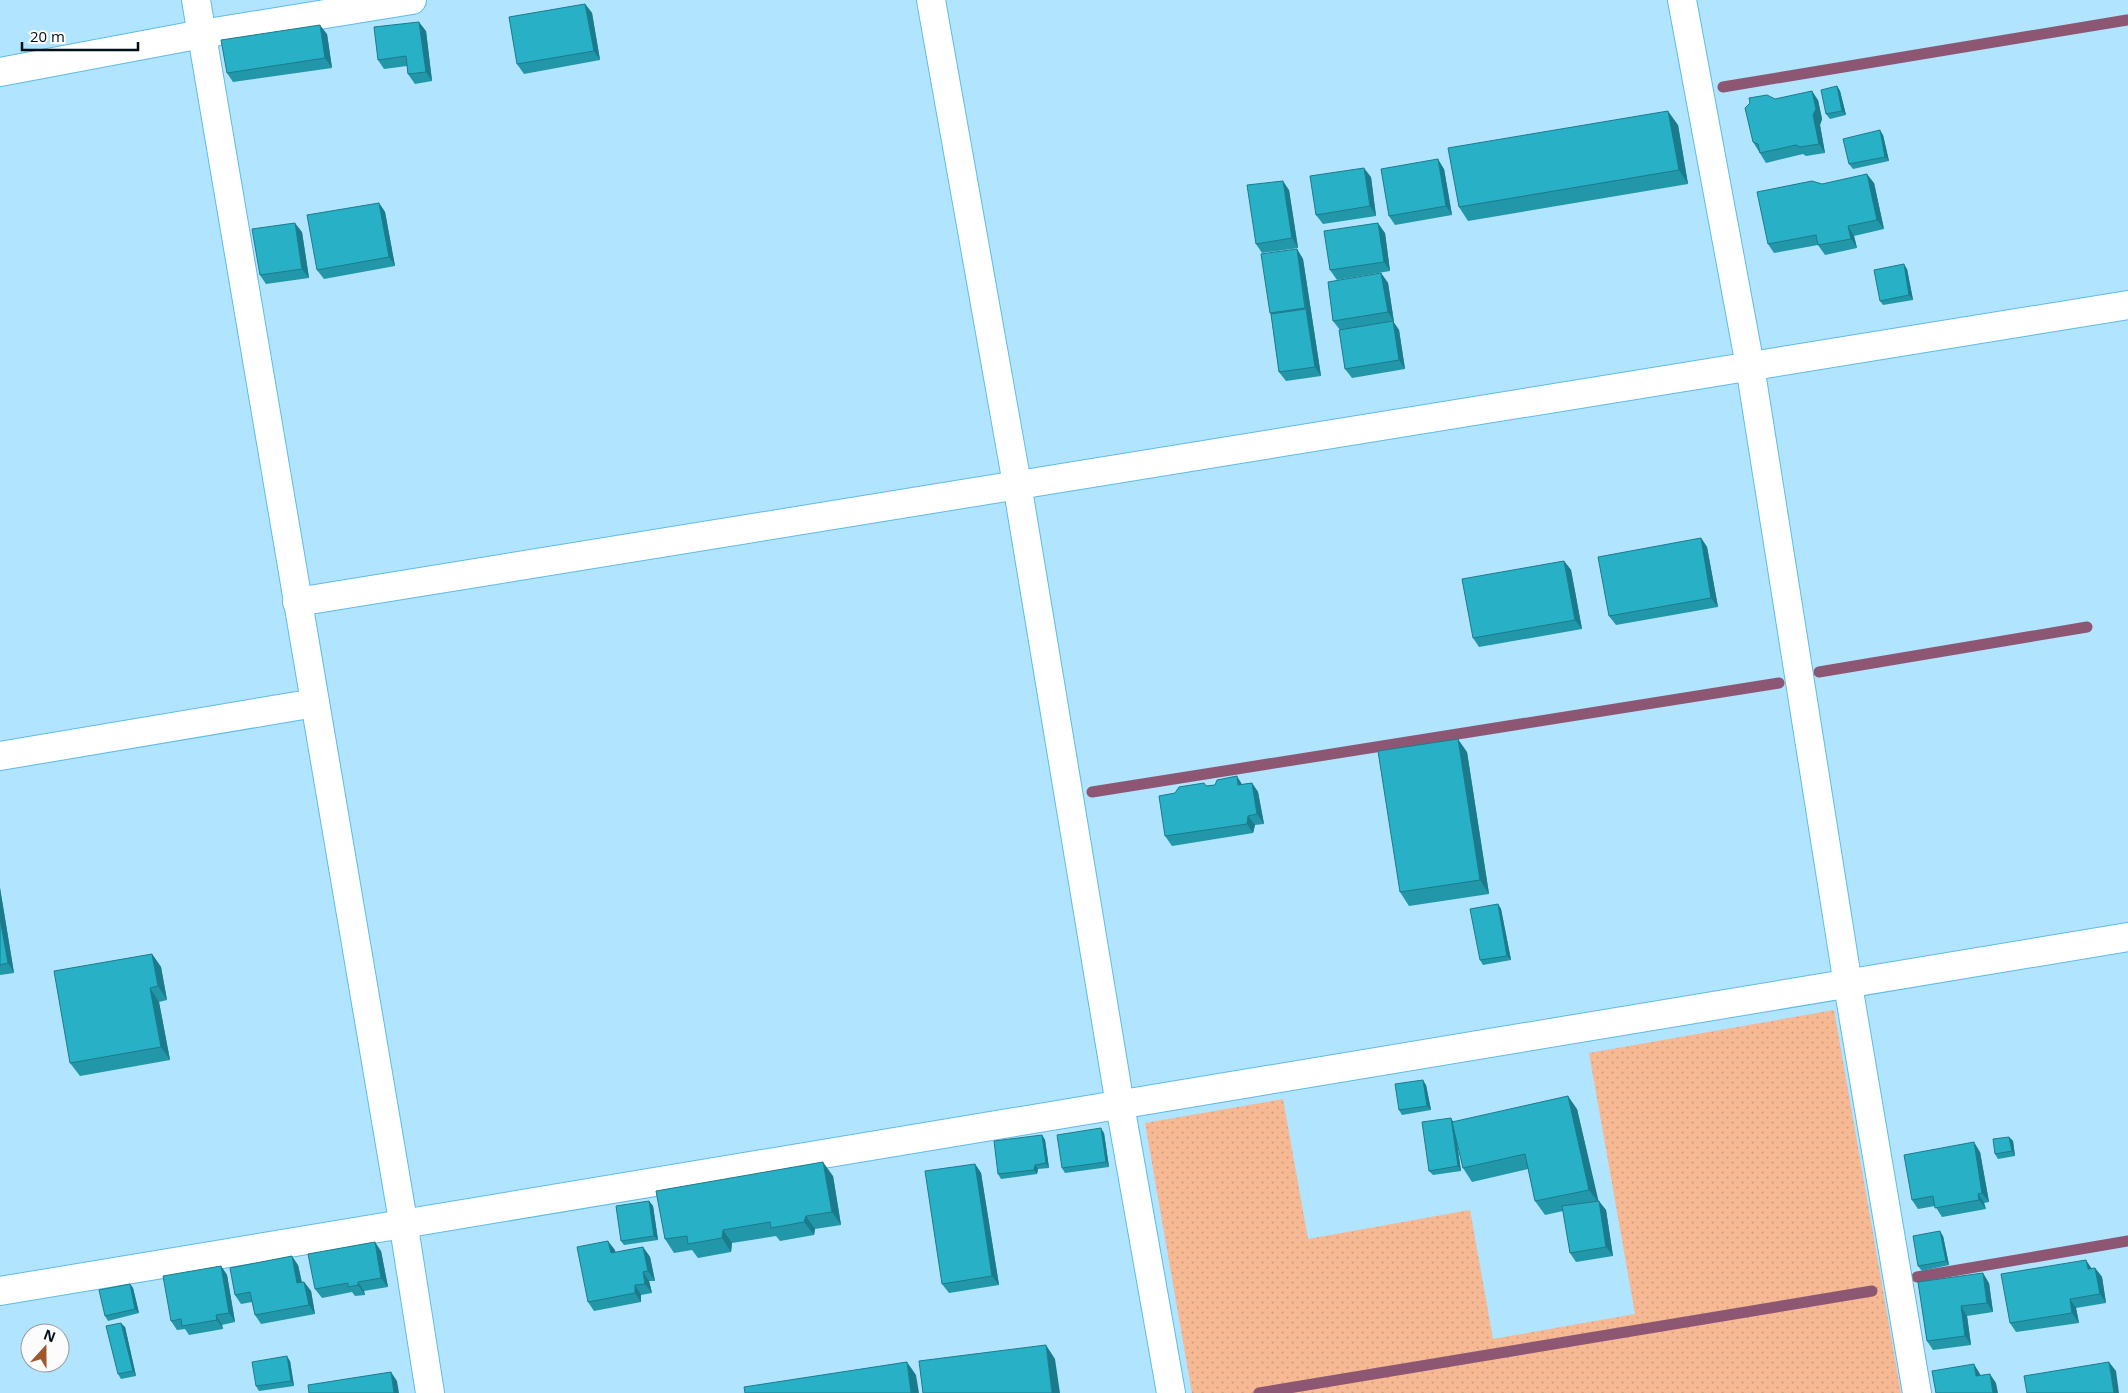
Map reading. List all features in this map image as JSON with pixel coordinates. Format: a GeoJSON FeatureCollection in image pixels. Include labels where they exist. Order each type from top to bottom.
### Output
{"type":"FeatureCollection","features":[{"type":"Feature","properties":{"kind":"street"},"geometry":{"type":"LineString","coordinates":[[196,0],[403,1221],[430,1393]]}},
{"type":"Feature","properties":{"kind":"street"},"geometry":{"type":"LineString","coordinates":[[0,72],[202,34],[412,0]]}},
{"type":"Feature","properties":{"kind":"street"},"geometry":{"type":"LineString","coordinates":[[931,0],[1016,484],[1120,1105],[1172,1393]]}},
{"type":"Feature","properties":{"kind":"street"},"geometry":{"type":"LineString","coordinates":[[1682,0],[1750,366],[1848,985],[1916,1393]]}},
{"type":"Feature","properties":{"kind":"street"},"geometry":{"type":"LineString","coordinates":[[297,602],[2128,305]]}},
{"type":"Feature","properties":{"kind":"street"},"geometry":{"type":"LineString","coordinates":[[0,756],[315,704]]}},
{"type":"Feature","properties":{"kind":"street"},"geometry":{"type":"LineString","coordinates":[[0,1291],[403,1221],[1120,1105],[2128,937]]}},
{"type":"Feature","properties":{"kind":"shaded area"},"geometry":{"type":"Polygon","coordinates":[[[1834,1010],[1901,1393],[1192,1393],[1145,1123],[1283,1099],[1308,1239],[1470,1210],[1493,1339],[1635,1314],[1589,1053],[1834,1010]]]}},
{"type":"Feature","properties":{"kind":"building"},"geometry":{"type":"Polygon","coordinates":[[[585,4],[594,51],[517,64],[509,17],[585,4]]]}},
{"type":"Feature","properties":{"kind":"building"},"geometry":{"type":"Polygon","coordinates":[[[419,22],[426,72],[408,74],[406,56],[378,60],[374,27],[419,22]]]}},
{"type":"Feature","properties":{"kind":"building"},"geometry":{"type":"Polygon","coordinates":[[[320,25],[325,58],[227,73],[221,40],[320,25]]]}},
{"type":"Feature","properties":{"kind":"building"},"geometry":{"type":"Polygon","coordinates":[[[1837,86],[1842,111],[1826,114],[1821,90],[1837,86]]]}},
{"type":"Feature","properties":{"kind":"building"},"geometry":{"type":"Polygon","coordinates":[[[1812,91],[1816,109],[1813,115],[1819,144],[1800,147],[1796,145],[1760,153],[1758,144],[1753,142],[1745,108],[1750,103],[1749,98],[1767,95],[1775,99],[1812,91]]]}},
{"type":"Feature","properties":{"kind":"building"},"geometry":{"type":"Polygon","coordinates":[[[1668,111],[1679,170],[1459,207],[1448,148],[1668,111]]]}},
{"type":"Feature","properties":{"kind":"building"},"geometry":{"type":"Polygon","coordinates":[[[1880,130],[1885,157],[1849,164],[1843,139],[1880,130]]]}},
{"type":"Feature","properties":{"kind":"building"},"geometry":{"type":"Polygon","coordinates":[[[1438,159],[1446,206],[1389,216],[1381,169],[1438,159]]]}},
{"type":"Feature","properties":{"kind":"building"},"geometry":{"type":"Polygon","coordinates":[[[1364,168],[1370,206],[1316,215],[1310,176],[1364,168]]]}},
{"type":"Feature","properties":{"kind":"building"},"geometry":{"type":"Polygon","coordinates":[[[1867,174],[1877,220],[1848,226],[1851,239],[1818,245],[1816,235],[1768,244],[1757,192],[1812,181],[1822,184],[1867,174]]]}},
{"type":"Feature","properties":{"kind":"building"},"geometry":{"type":"Polygon","coordinates":[[[1283,181],[1292,238],[1256,244],[1247,185],[1283,181]]]}},
{"type":"Feature","properties":{"kind":"building"},"geometry":{"type":"Polygon","coordinates":[[[379,203],[389,257],[317,270],[307,215],[379,203]]]}},
{"type":"Feature","properties":{"kind":"building"},"geometry":{"type":"Polygon","coordinates":[[[295,223],[302,269],[260,275],[252,229],[295,223]]]}},
{"type":"Feature","properties":{"kind":"building"},"geometry":{"type":"Polygon","coordinates":[[[1378,223],[1384,262],[1330,270],[1324,231],[1378,223]]]}},
{"type":"Feature","properties":{"kind":"building"},"geometry":{"type":"Polygon","coordinates":[[[1297,249],[1305,308],[1270,313],[1261,254],[1297,249]]]}},
{"type":"Feature","properties":{"kind":"building"},"geometry":{"type":"Polygon","coordinates":[[[1904,264],[1909,295],[1880,301],[1874,270],[1904,264]]]}},
{"type":"Feature","properties":{"kind":"building"},"geometry":{"type":"Polygon","coordinates":[[[1381,273],[1388,312],[1333,321],[1328,282],[1381,273]]]}},
{"type":"Feature","properties":{"kind":"building"},"geometry":{"type":"Polygon","coordinates":[[[1306,309],[1315,367],[1279,372],[1271,314],[1306,309]]]}},
{"type":"Feature","properties":{"kind":"building"},"geometry":{"type":"Polygon","coordinates":[[[1393,321],[1399,360],[1345,369],[1339,330],[1393,321]]]}},
{"type":"Feature","properties":{"kind":"building"},"geometry":{"type":"Polygon","coordinates":[[[1701,538],[1711,598],[1609,616],[1598,557],[1701,538]]]}},
{"type":"Feature","properties":{"kind":"building"},"geometry":{"type":"Polygon","coordinates":[[[1564,561],[1575,620],[1473,638],[1462,579],[1564,561]]]}},
{"type":"Feature","properties":{"kind":"building"},"geometry":{"type":"Polygon","coordinates":[[[1458,739],[1480,880],[1400,892],[1378,751],[1458,739]]]}},
{"type":"Feature","properties":{"kind":"building"},"geometry":{"type":"Polygon","coordinates":[[[1237,776],[1238,785],[1252,783],[1257,814],[1248,816],[1247,824],[1165,836],[1159,796],[1175,793],[1179,787],[1204,783],[1206,786],[1215,785],[1217,780],[1237,776]]]}},
{"type":"Feature","properties":{"kind":"building"},"geometry":{"type":"Polygon","coordinates":[[[1498,904],[1507,956],[1480,960],[1470,909],[1498,904]]]}},
{"type":"Feature","properties":{"kind":"building"},"geometry":{"type":"Polygon","coordinates":[[[0,918],[8,963],[0,965],[0,918]]]}},
{"type":"Feature","properties":{"kind":"building"},"geometry":{"type":"Polygon","coordinates":[[[152,954],[158,986],[150,988],[161,1047],[70,1063],[54,971],[152,954]]]}},
{"type":"Feature","properties":{"kind":"building"},"geometry":{"type":"Polygon","coordinates":[[[1423,1080],[1427,1106],[1399,1110],[1395,1084],[1423,1080]]]}},
{"type":"Feature","properties":{"kind":"building"},"geometry":{"type":"Polygon","coordinates":[[[1568,1096],[1589,1190],[1535,1201],[1525,1154],[1463,1168],[1452,1122],[1568,1096]]]}},
{"type":"Feature","properties":{"kind":"building"},"geometry":{"type":"Polygon","coordinates":[[[1451,1118],[1458,1166],[1429,1171],[1422,1122],[1451,1118]]]}},
{"type":"Feature","properties":{"kind":"building"},"geometry":{"type":"Polygon","coordinates":[[[1101,1128],[1106,1162],[1062,1168],[1057,1135],[1101,1128]]]}},
{"type":"Feature","properties":{"kind":"building"},"geometry":{"type":"Polygon","coordinates":[[[1042,1135],[1046,1163],[1035,1165],[1034,1170],[998,1174],[994,1141],[1042,1135]]]}},
{"type":"Feature","properties":{"kind":"building"},"geometry":{"type":"Polygon","coordinates":[[[2009,1137],[2012,1151],[1995,1154],[1993,1139],[2009,1137]]]}},
{"type":"Feature","properties":{"kind":"building"},"geometry":{"type":"Polygon","coordinates":[[[1974,1142],[1982,1193],[1978,1194],[1979,1200],[1935,1208],[1933,1196],[1912,1200],[1904,1155],[1974,1142]]]}},
{"type":"Feature","properties":{"kind":"building"},"geometry":{"type":"Polygon","coordinates":[[[823,1162],[832,1212],[806,1216],[804,1222],[771,1228],[770,1222],[723,1230],[722,1238],[688,1244],[687,1236],[665,1239],[656,1191],[823,1162]]]}},
{"type":"Feature","properties":{"kind":"building"},"geometry":{"type":"Polygon","coordinates":[[[975,1164],[992,1276],[942,1284],[925,1171],[975,1164]]]}},
{"type":"Feature","properties":{"kind":"building"},"geometry":{"type":"Polygon","coordinates":[[[649,1201],[654,1236],[621,1241],[616,1206],[649,1201]]]}},
{"type":"Feature","properties":{"kind":"building"},"geometry":{"type":"Polygon","coordinates":[[[1599,1201],[1606,1247],[1570,1253],[1562,1206],[1599,1201]]]}},
{"type":"Feature","properties":{"kind":"building"},"geometry":{"type":"Polygon","coordinates":[[[1940,1231],[1946,1261],[1918,1266],[1913,1236],[1940,1231]]]}},
{"type":"Feature","properties":{"kind":"building"},"geometry":{"type":"Polygon","coordinates":[[[608,1241],[611,1253],[643,1247],[648,1271],[643,1272],[645,1284],[635,1285],[635,1293],[588,1302],[577,1247],[608,1241]]]}},
{"type":"Feature","properties":{"kind":"building"},"geometry":{"type":"Polygon","coordinates":[[[375,1242],[381,1278],[358,1282],[358,1285],[348,1287],[348,1283],[315,1289],[308,1254],[375,1242]]]}},
{"type":"Feature","properties":{"kind":"building"},"geometry":{"type":"Polygon","coordinates":[[[292,1256],[297,1283],[304,1282],[309,1305],[255,1315],[250,1292],[235,1295],[230,1268],[292,1256]]]}},
{"type":"Feature","properties":{"kind":"building"},"geometry":{"type":"Polygon","coordinates":[[[2086,1260],[2088,1269],[2095,1268],[2100,1294],[2070,1299],[2072,1313],[2010,1323],[2001,1274],[2086,1260]]]}},
{"type":"Feature","properties":{"kind":"building"},"geometry":{"type":"Polygon","coordinates":[[[221,1266],[229,1313],[216,1315],[217,1320],[182,1326],[181,1319],[171,1321],[163,1276],[221,1266]]]}},
{"type":"Feature","properties":{"kind":"building"},"geometry":{"type":"Polygon","coordinates":[[[1983,1273],[1987,1303],[1961,1306],[1965,1336],[1927,1341],[1918,1282],[1983,1273]]]}},
{"type":"Feature","properties":{"kind":"building"},"geometry":{"type":"Polygon","coordinates":[[[130,1284],[135,1309],[105,1316],[99,1290],[130,1284]]]}},
{"type":"Feature","properties":{"kind":"building"},"geometry":{"type":"Polygon","coordinates":[[[121,1323],[133,1371],[118,1374],[106,1326],[121,1323]]]}},
{"type":"Feature","properties":{"kind":"building"},"geometry":{"type":"Polygon","coordinates":[[[1046,1345],[1052,1393],[923,1393],[919,1361],[1046,1345]]]}},
{"type":"Feature","properties":{"kind":"building"},"geometry":{"type":"Polygon","coordinates":[[[287,1356],[291,1381],[256,1386],[252,1362],[287,1356]]]}},
{"type":"Feature","properties":{"kind":"building"},"geometry":{"type":"Polygon","coordinates":[[[907,1362],[911,1393],[745,1393],[744,1387],[907,1362]]]}},
{"type":"Feature","properties":{"kind":"building"},"geometry":{"type":"Polygon","coordinates":[[[2109,1362],[2114,1393],[2027,1393],[2024,1376],[2109,1362]]]}},
{"type":"Feature","properties":{"kind":"building"},"geometry":{"type":"Polygon","coordinates":[[[1974,1364],[1976,1376],[1990,1374],[1993,1393],[1936,1393],[1932,1371],[1974,1364]]]}},
{"type":"Feature","properties":{"kind":"building"},"geometry":{"type":"Polygon","coordinates":[[[391,1372],[394,1393],[309,1393],[308,1385],[391,1372]]]}},
{"type":"Feature","properties":{"kind":"waterway"},"geometry":{"type":"LineString","coordinates":[[1723,87],[2127,20]]}},
{"type":"Feature","properties":{"kind":"waterway"},"geometry":{"type":"LineString","coordinates":[[1819,672],[2087,627]]}},
{"type":"Feature","properties":{"kind":"waterway"},"geometry":{"type":"LineString","coordinates":[[1092,792],[1779,683]]}},
{"type":"Feature","properties":{"kind":"waterway"},"geometry":{"type":"LineString","coordinates":[[1917,1277],[2128,1241]]}},
{"type":"Feature","properties":{"kind":"waterway"},"geometry":{"type":"LineString","coordinates":[[1259,1393],[1872,1291]]}}]}
